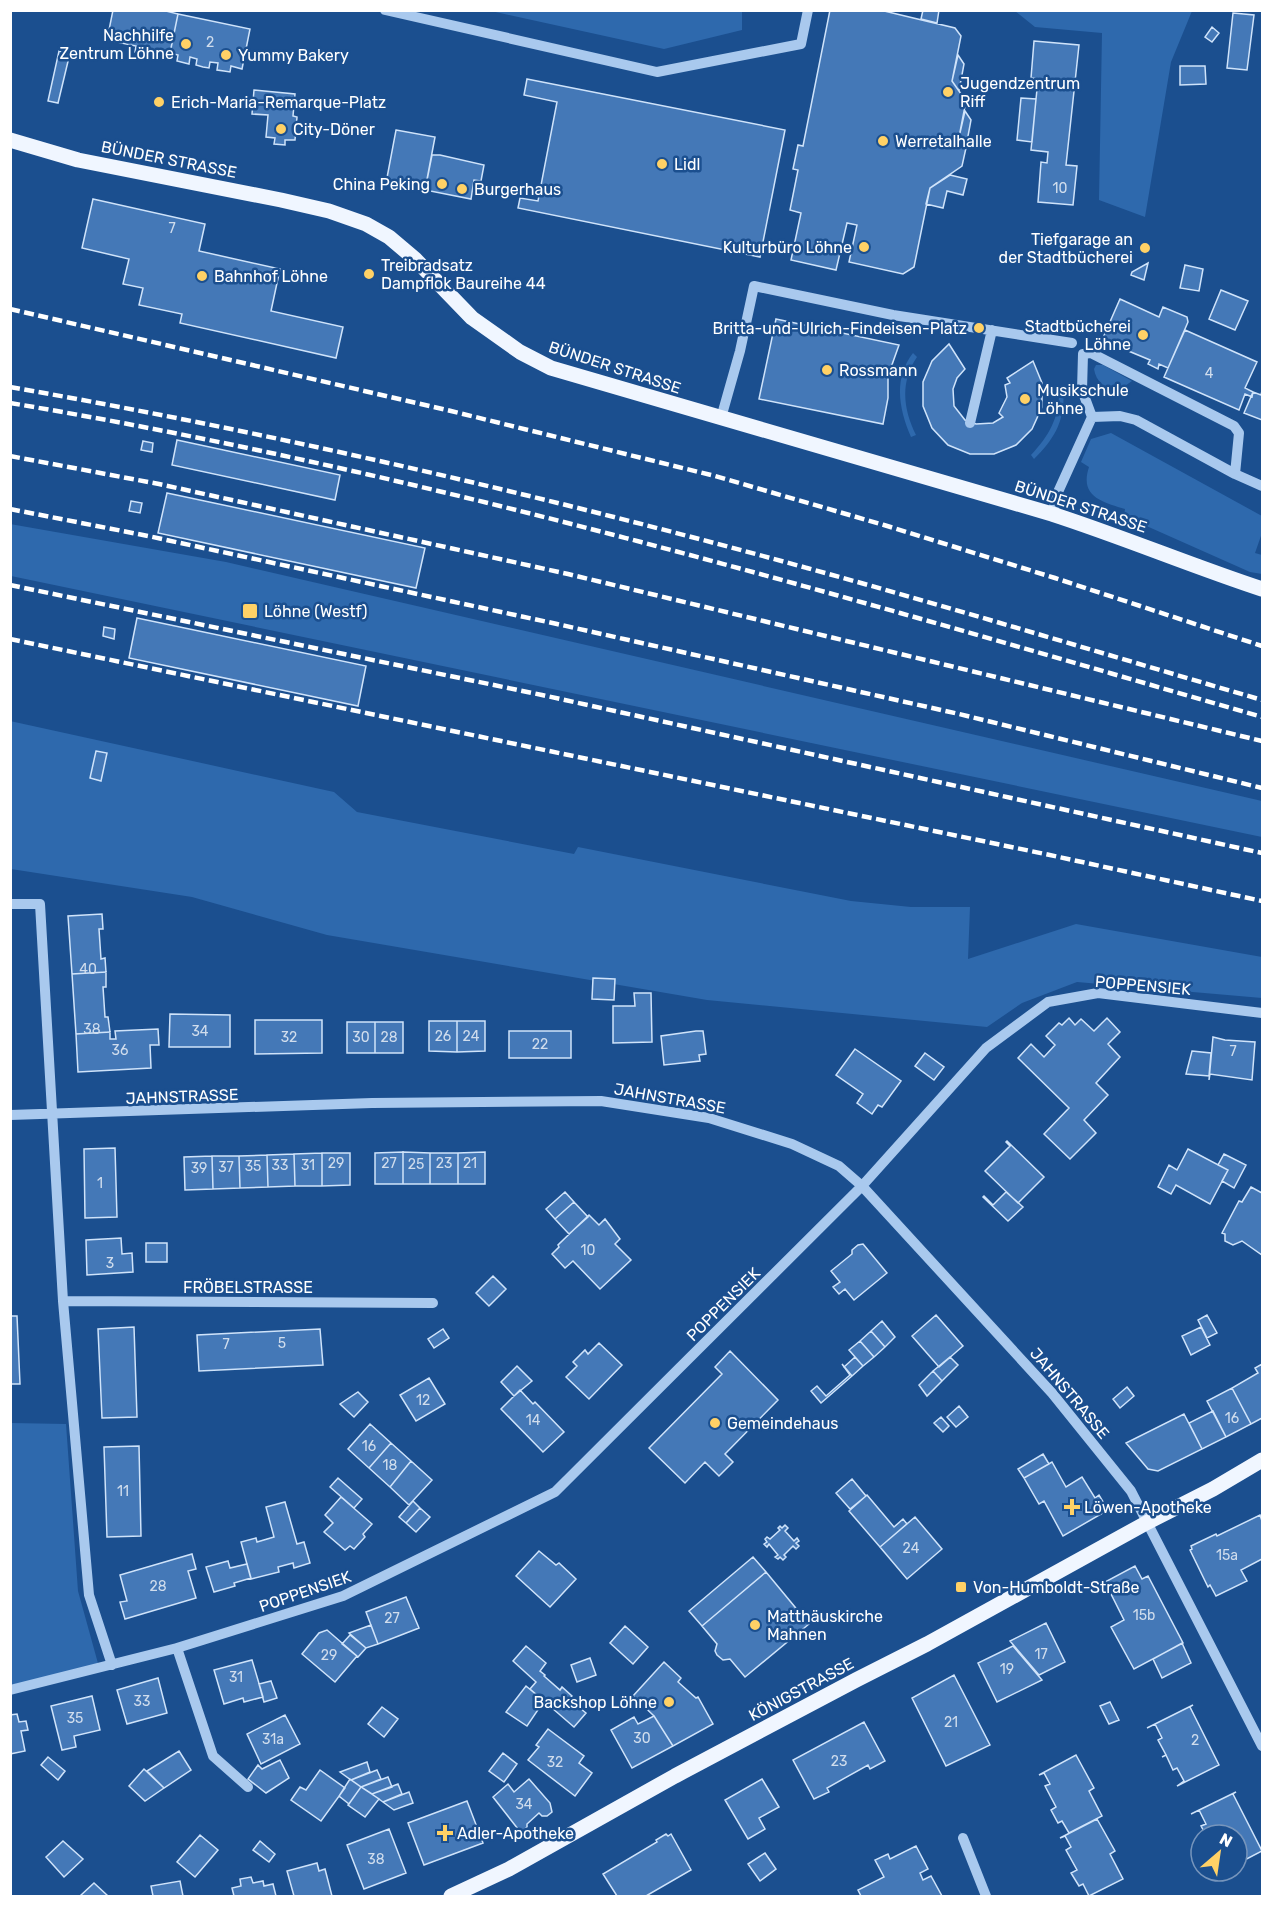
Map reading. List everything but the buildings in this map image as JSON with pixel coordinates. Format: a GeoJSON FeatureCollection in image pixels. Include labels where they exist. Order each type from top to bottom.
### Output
{"type":"FeatureCollection","features":[{"type":"Feature","properties":{"kind":"main road","name":"BÜNDER STRASSE"},"geometry":{"type":"LineString","coordinates":[[10,140],[78,160],[281,200],[366,224],[389,237],[415,260],[472,318],[520,352],[551,368],[1052,514],[1263,589]]}},
{"type":"Feature","properties":{"kind":"main road","name":"KÖNIGSTRASSE"},"geometry":{"type":"LineString","coordinates":[[451,1896],[509,1869],[705,1760],[927,1644],[1148,1522],[1214,1489],[1263,1460]]}},
{"type":"Feature","properties":{"kind":"street"},"geometry":{"type":"LineString","coordinates":[[385,10],[657,72],[801,44],[808,10]]}},
{"type":"Feature","properties":{"kind":"street"},"geometry":{"type":"LineString","coordinates":[[721,418],[740,351],[754,286],[893,315],[1072,343]]}},
{"type":"Feature","properties":{"kind":"street"},"geometry":{"type":"LineString","coordinates":[[970,423],[992,330]]}},
{"type":"Feature","properties":{"kind":"street"},"geometry":{"type":"LineString","coordinates":[[1052,514],[1058,492],[1092,417],[1082,390],[1083,354],[1091,353],[1234,426],[1239,433],[1235,474]]}},
{"type":"Feature","properties":{"kind":"street"},"geometry":{"type":"LineString","coordinates":[[1092,417],[1120,416],[1136,420],[1235,474],[1263,486]]}},
{"type":"Feature","properties":{"kind":"street"},"geometry":{"type":"LineString","coordinates":[[10,904],[40,904],[63,1301],[89,1595],[112,1665]]}},
{"type":"Feature","properties":{"kind":"street","name":"POPPENSIEK"},"geometry":{"type":"LineString","coordinates":[[10,1690],[177,1648],[343,1596],[555,1492],[862,1186],[986,1048],[1048,1002],[1098,993],[1263,1012]]}},
{"type":"Feature","properties":{"kind":"street","name":"JAHNSTRASSE"},"geometry":{"type":"LineString","coordinates":[[10,1116],[372,1103],[601,1101],[709,1118],[801,1148],[840,1166],[862,1186],[1052,1393],[1131,1491],[1148,1522]]}},
{"type":"Feature","properties":{"kind":"street","name":"FRÖBELSTRASSE"},"geometry":{"type":"LineString","coordinates":[[63,1301],[433,1303]]}},
{"type":"Feature","properties":{"kind":"street"},"geometry":{"type":"LineString","coordinates":[[1148,1522],[1263,1746]]}},
{"type":"Feature","properties":{"kind":"street"},"geometry":{"type":"LineString","coordinates":[[177,1648],[213,1756],[248,1787]]}},
{"type":"Feature","properties":{"kind":"street"},"geometry":{"type":"LineString","coordinates":[[963,1838],[986,1896]]}},
{"type":"Feature","properties":{"kind":"shaded area"},"geometry":{"type":"Polygon","coordinates":[[[491,11],[742,11],[742,30],[664,49],[491,11]]]}},
{"type":"Feature","properties":{"kind":"shaded area"},"geometry":{"type":"Polygon","coordinates":[[[1015,11],[1192,11],[1171,62],[1145,217],[1099,200],[1102,33],[1035,27],[1015,11]]]}},
{"type":"Feature","properties":{"kind":"shaded area"},"geometry":{"type":"Polygon","coordinates":[[[913,353],[917,357],[908,376],[905,396],[908,415],[916,435],[911,437],[903,416],[900,384],[913,353]]]}},
{"type":"Feature","properties":{"kind":"shaded area"},"geometry":{"type":"Polygon","coordinates":[[[1096,365],[1103,365],[1132,381],[1115,393],[1099,381],[1094,369],[1096,365]]]}},
{"type":"Feature","properties":{"kind":"shaded area"},"geometry":{"type":"Polygon","coordinates":[[[1063,386],[1063,408],[1058,427],[1034,459],[1031,455],[1044,440],[1056,416],[1059,388],[1063,386]]]}},
{"type":"Feature","properties":{"kind":"shaded area"},"geometry":{"type":"Polygon","coordinates":[[[1111,433],[1262,516],[1262,533],[1255,553],[1262,555],[1262,574],[1250,572],[1124,516],[1125,509],[1095,497],[1087,485],[1089,467],[1081,462],[1091,439],[1111,433]]]}},
{"type":"Feature","properties":{"kind":"shaded area"},"geometry":{"type":"Polygon","coordinates":[[[10,524],[226,562],[1262,801],[1262,837],[11,576],[10,524]]]}},
{"type":"Feature","properties":{"kind":"shaded area"},"geometry":{"type":"Polygon","coordinates":[[[10,721],[334,792],[357,812],[574,854],[578,847],[851,901],[911,907],[970,907],[968,959],[1076,924],[1262,957],[1262,998],[1077,982],[1022,1003],[987,1027],[707,1000],[327,935],[192,897],[11,869],[10,721]]]}},
{"type":"Feature","properties":{"kind":"shaded area"},"geometry":{"type":"Polygon","coordinates":[[[11,1423],[66,1424],[78,1591],[99,1667],[11,1685],[11,1423]]]}},
{"type":"Feature","properties":{"kind":"railway"},"geometry":{"type":"LineString","coordinates":[[10,309],[451,411],[715,476],[1055,578],[1262,646]]}},
{"type":"Feature","properties":{"kind":"railway"},"geometry":{"type":"LineString","coordinates":[[10,387],[211,425],[511,491],[709,541],[864,584],[1262,700]]}},
{"type":"Feature","properties":{"kind":"railway"},"geometry":{"type":"LineString","coordinates":[[10,403],[169,432],[327,465],[484,502],[797,584],[1262,717]]}},
{"type":"Feature","properties":{"kind":"railway"},"geometry":{"type":"LineString","coordinates":[[10,456],[159,484],[568,574],[1262,741]]}},
{"type":"Feature","properties":{"kind":"railway"},"geometry":{"type":"LineString","coordinates":[[10,509],[148,536],[557,624],[959,714],[1262,788]]}},
{"type":"Feature","properties":{"kind":"railway"},"geometry":{"type":"LineString","coordinates":[[10,585],[542,695],[1262,853]]}},
{"type":"Feature","properties":{"kind":"railway"},"geometry":{"type":"LineString","coordinates":[[10,639],[1262,901]]}},
{"type":"Feature","properties":{"kind":"place","name":"Nachhilfe Zentrum Löhne"},"geometry":{"type":"Point","coordinates":[186,44]}},
{"type":"Feature","properties":{"kind":"place","name":"Yummy Bakery"},"geometry":{"type":"Point","coordinates":[226,55]}},
{"type":"Feature","properties":{"kind":"place","name":"Jugendzentrum Riff"},"geometry":{"type":"Point","coordinates":[948,92]}},
{"type":"Feature","properties":{"kind":"place","name":"Erich-Maria-Remarque-Platz"},"geometry":{"type":"Point","coordinates":[159,102]}},
{"type":"Feature","properties":{"kind":"place","name":"City-Döner"},"geometry":{"type":"Point","coordinates":[281,129]}},
{"type":"Feature","properties":{"kind":"place","name":"Werretalhalle"},"geometry":{"type":"Point","coordinates":[883,141]}},
{"type":"Feature","properties":{"kind":"place","name":"Lidl"},"geometry":{"type":"Point","coordinates":[662,164]}},
{"type":"Feature","properties":{"kind":"place","name":"China Peking"},"geometry":{"type":"Point","coordinates":[442,184]}},
{"type":"Feature","properties":{"kind":"place","name":"Burgerhaus"},"geometry":{"type":"Point","coordinates":[462,189]}},
{"type":"Feature","properties":{"kind":"place","name":"Kulturbüro Löhne"},"geometry":{"type":"Point","coordinates":[864,247]}},
{"type":"Feature","properties":{"kind":"place","name":"Tiefgarage an der Stadtbücherei"},"geometry":{"type":"Point","coordinates":[1145,248]}},
{"type":"Feature","properties":{"kind":"place","name":"Treibradsatz Dampflok Baureihe 44"},"geometry":{"type":"Point","coordinates":[369,274]}},
{"type":"Feature","properties":{"kind":"place","name":"Bahnhof Löhne"},"geometry":{"type":"Point","coordinates":[202,276]}},
{"type":"Feature","properties":{"kind":"place","name":"Britta-und-Ulrich-Findeisen-Platz"},"geometry":{"type":"Point","coordinates":[979,328]}},
{"type":"Feature","properties":{"kind":"place","name":"Stadtbücherei Löhne"},"geometry":{"type":"Point","coordinates":[1143,335]}},
{"type":"Feature","properties":{"kind":"place","name":"Rossmann"},"geometry":{"type":"Point","coordinates":[827,370]}},
{"type":"Feature","properties":{"kind":"place","name":"Musikschule Löhne"},"geometry":{"type":"Point","coordinates":[1025,399]}},
{"type":"Feature","properties":{"kind":"place","name":"Löhne (Westf)"},"geometry":{"type":"Point","coordinates":[250,611]}},
{"type":"Feature","properties":{"kind":"place","name":"Gemeindehaus"},"geometry":{"type":"Point","coordinates":[715,1423]}},
{"type":"Feature","properties":{"kind":"place","name":"Löwen-Apotheke"},"geometry":{"type":"Point","coordinates":[1072,1507]}},
{"type":"Feature","properties":{"kind":"place","name":"Von-Humboldt-Straße"},"geometry":{"type":"Point","coordinates":[961,1587]}},
{"type":"Feature","properties":{"kind":"place","name":"Matthäuskirche Mahnen"},"geometry":{"type":"Point","coordinates":[755,1625]}},
{"type":"Feature","properties":{"kind":"place","name":"Backshop Löhne"},"geometry":{"type":"Point","coordinates":[669,1702]}},
{"type":"Feature","properties":{"kind":"place","name":"Adler-Apotheke"},"geometry":{"type":"Point","coordinates":[445,1833]}}]}
